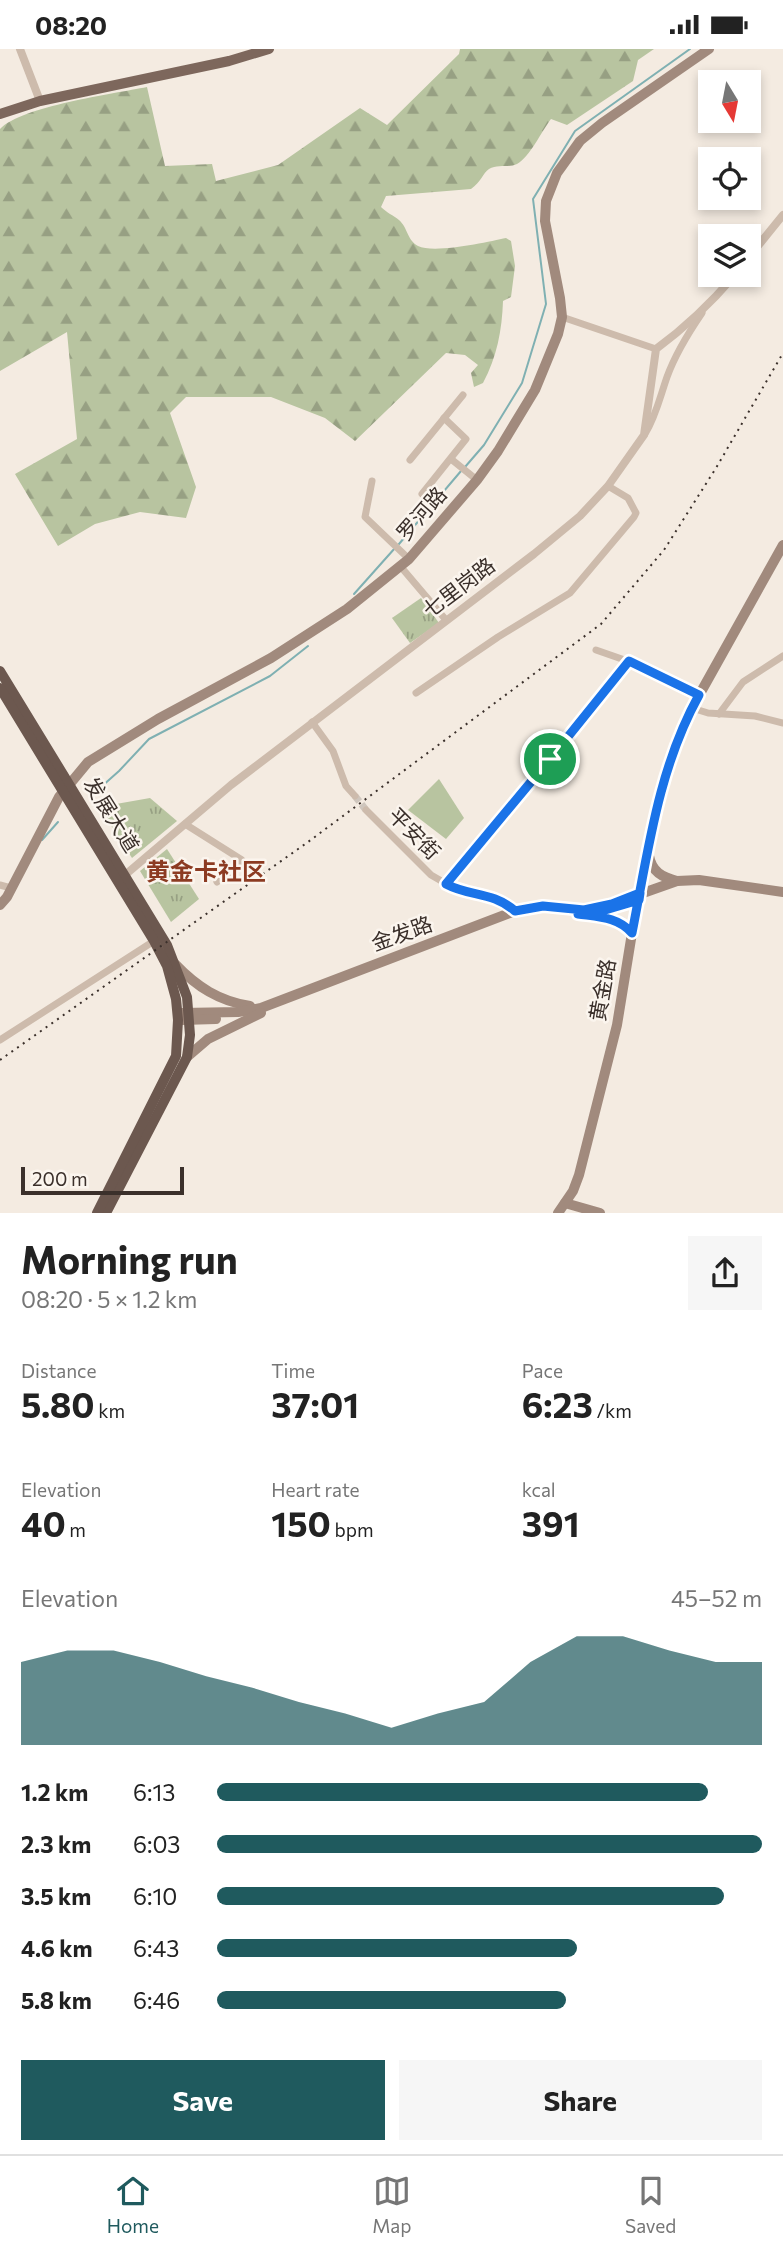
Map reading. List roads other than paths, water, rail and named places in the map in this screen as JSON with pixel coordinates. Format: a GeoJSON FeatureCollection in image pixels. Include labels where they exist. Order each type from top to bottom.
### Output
{"type":"FeatureCollection","features":[{"type":"Feature","properties":{"kind":"highway","name":"发展大道"},"geometry":{"type":"LineString","coordinates":[[0,671],[154,941],[167,966],[183,1017],[187,1057],[106,1213]]}},
{"type":"Feature","properties":{"kind":"highway","name":"发展大道"},"geometry":{"type":"LineString","coordinates":[[0,688],[125,875],[167,945],[187,996],[176,1056],[97,1213]]}},
{"type":"Feature","properties":{"kind":"main road"},"geometry":{"type":"LineString","coordinates":[[0,109],[254,49]]}},
{"type":"Feature","properties":{"kind":"main road"},"geometry":{"type":"LineString","coordinates":[[0,114],[39,99],[229,61],[269,49]]}},
{"type":"Feature","properties":{"kind":"main road","name":"罗河路"},"geometry":{"type":"LineString","coordinates":[[0,905],[66,787],[88,762],[159,719],[271,658],[347,609],[401,567],[477,480],[535,390],[549,361],[562,317],[561,298],[545,221],[546,201],[558,173],[580,141],[709,49]]}},
{"type":"Feature","properties":{"kind":"main road","name":"黄金路"},"geometry":{"type":"LineString","coordinates":[[562,1209],[579,1175],[614,1039],[648,850],[660,792],[674,747],[699,695],[783,545]]}},
{"type":"Feature","properties":{"kind":"main road"},"geometry":{"type":"LineString","coordinates":[[648,850],[653,869],[660,875],[677,881]]}},
{"type":"Feature","properties":{"kind":"main road"},"geometry":{"type":"LineString","coordinates":[[639,896],[677,881],[699,880],[783,894]]}},
{"type":"Feature","properties":{"kind":"main road"},"geometry":{"type":"LineString","coordinates":[[639,896],[699,885],[783,894]]}},
{"type":"Feature","properties":{"kind":"main road","name":"金发路"},"geometry":{"type":"LineString","coordinates":[[261,1011],[515,911],[543,906],[584,910],[639,896]]}},
{"type":"Feature","properties":{"kind":"main road","name":"金发路"},"geometry":{"type":"LineString","coordinates":[[183,1017],[261,1011],[516,915],[543,910],[578,914],[604,911],[639,896]]}},
{"type":"Feature","properties":{"kind":"main road"},"geometry":{"type":"LineString","coordinates":[[578,914],[611,918],[626,926],[632,933]]}},
{"type":"Feature","properties":{"kind":"main road"},"geometry":{"type":"LineString","coordinates":[[175,964],[190,980],[210,994],[261,1011]]}},
{"type":"Feature","properties":{"kind":"main road"},"geometry":{"type":"LineString","coordinates":[[187,1057],[208,1039],[261,1011]]}},
{"type":"Feature","properties":{"kind":"main road"},"geometry":{"type":"LineString","coordinates":[[562,1209],[579,1213]]}},
{"type":"Feature","properties":{"kind":"main road"},"geometry":{"type":"LineString","coordinates":[[562,1209],[600,1213]]}},
{"type":"Feature","properties":{"kind":"street"},"geometry":{"type":"LineString","coordinates":[[20,49],[39,99]]}},
{"type":"Feature","properties":{"kind":"street"},"geometry":{"type":"LineString","coordinates":[[761,242],[783,215]]}},
{"type":"Feature","properties":{"kind":"street"},"geometry":{"type":"LineString","coordinates":[[644,435],[654,421],[668,375],[693,327],[724,287]]}},
{"type":"Feature","properties":{"kind":"street"},"geometry":{"type":"LineString","coordinates":[[562,317],[656,349],[707,307]]}},
{"type":"Feature","properties":{"kind":"street","name":"七里岗路"},"geometry":{"type":"LineString","coordinates":[[125,875],[312,722],[580,516],[608,486],[644,435],[656,349]]}},
{"type":"Feature","properties":{"kind":"street"},"geometry":{"type":"LineString","coordinates":[[410,460],[463,395]]}},
{"type":"Feature","properties":{"kind":"street"},"geometry":{"type":"LineString","coordinates":[[422,494],[466,439],[444,418]]}},
{"type":"Feature","properties":{"kind":"street"},"geometry":{"type":"LineString","coordinates":[[451,459],[477,480]]}},
{"type":"Feature","properties":{"kind":"street"},"geometry":{"type":"LineString","coordinates":[[372,481],[365,517],[409,559]]}},
{"type":"Feature","properties":{"kind":"street"},"geometry":{"type":"LineString","coordinates":[[416,693],[498,637],[570,593],[636,513],[628,498],[608,486]]}},
{"type":"Feature","properties":{"kind":"street"},"geometry":{"type":"LineString","coordinates":[[401,567],[446,619]]}},
{"type":"Feature","properties":{"kind":"street"},"geometry":{"type":"LineString","coordinates":[[596,650],[629,661],[699,695]]}},
{"type":"Feature","properties":{"kind":"street"},"geometry":{"type":"LineString","coordinates":[[719,714],[743,682],[783,656]]}},
{"type":"Feature","properties":{"kind":"street"},"geometry":{"type":"LineString","coordinates":[[446,884],[629,661]]}},
{"type":"Feature","properties":{"kind":"street"},"geometry":{"type":"LineString","coordinates":[[692,708],[719,714],[737,713],[783,723]]}},
{"type":"Feature","properties":{"kind":"street"},"geometry":{"type":"LineString","coordinates":[[312,722],[333,751],[346,786],[355,796]]}},
{"type":"Feature","properties":{"kind":"street","name":"平安街"},"geometry":{"type":"LineString","coordinates":[[366,810],[431,875],[457,890],[482,894],[504,902],[515,911]]}},
{"type":"Feature","properties":{"kind":"street"},"geometry":{"type":"LineString","coordinates":[[186,824],[242,860],[241,864],[217,881]]}},
{"type":"Feature","properties":{"kind":"street"},"geometry":{"type":"LineString","coordinates":[[0,885],[11,888]]}},
{"type":"Feature","properties":{"kind":"street"},"geometry":{"type":"LineString","coordinates":[[0,1040],[154,941]]}},
{"type":"Feature","properties":{"kind":"waterway"},"geometry":{"type":"LineString","coordinates":[[465,467],[484,445],[522,383],[546,304],[533,199],[575,131],[690,49]]}},
{"type":"Feature","properties":{"kind":"waterway"},"geometry":{"type":"LineString","coordinates":[[399,544],[461,471]]}},
{"type":"Feature","properties":{"kind":"waterway"},"geometry":{"type":"LineString","coordinates":[[354,594],[395,548]]}},
{"type":"Feature","properties":{"kind":"waterway"},"geometry":{"type":"LineString","coordinates":[[92,795],[149,739],[270,676],[308,646]]}},
{"type":"Feature","properties":{"kind":"waterway"},"geometry":{"type":"LineString","coordinates":[[42,840],[58,822]]}},
{"type":"Feature","properties":{"kind":"tunnel"},"geometry":{"type":"LineString","coordinates":[[355,796],[366,810]]}},
{"type":"Feature","properties":{"kind":"railway"},"geometry":{"type":"LineString","coordinates":[[0,1060],[308,842],[601,624],[664,550],[716,468],[783,353]]}},
{"type":"Feature","properties":{"kind":"district","name":"黄金卡社区"},"geometry":{"type":"Point","coordinates":[206,872]}}]}
